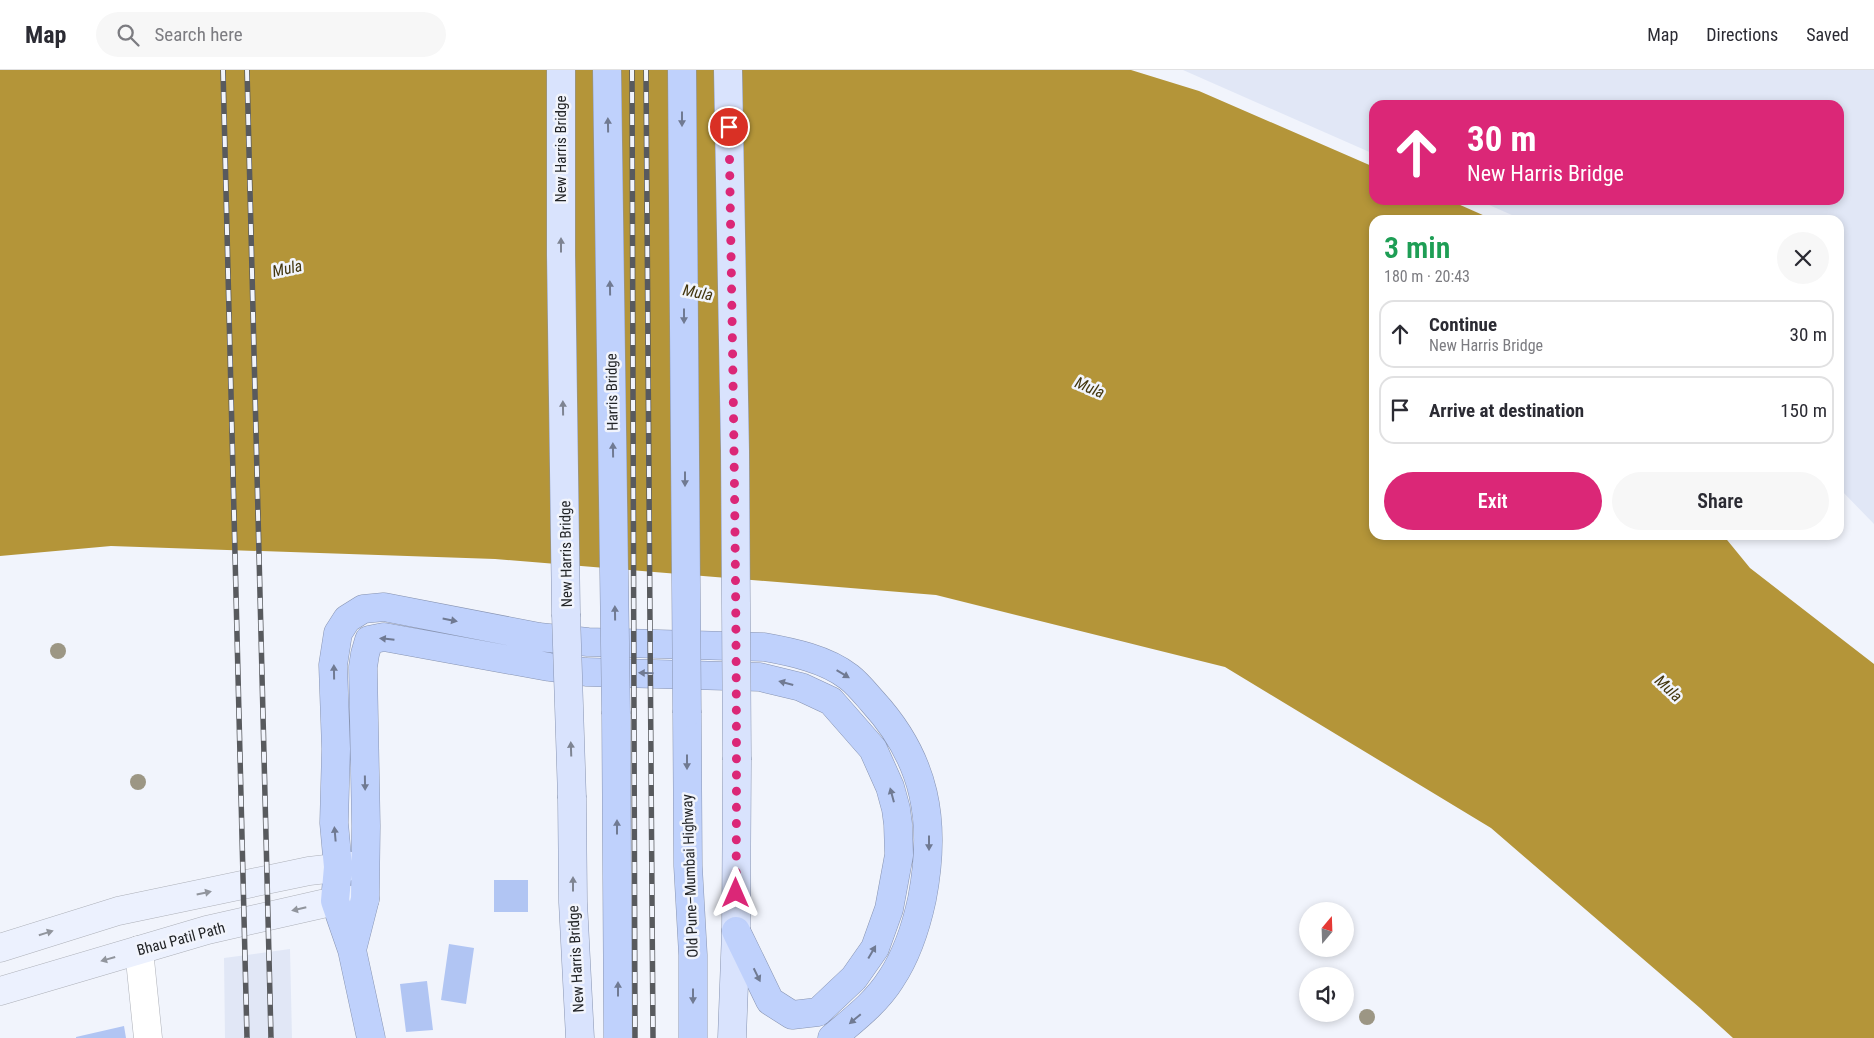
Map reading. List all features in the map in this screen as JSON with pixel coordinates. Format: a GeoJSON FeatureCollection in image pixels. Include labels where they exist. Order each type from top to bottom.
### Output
{"type":"FeatureCollection","features":[{"type":"Feature","properties":{"kind":"highway","name":"Harris Bridge"},"geometry":{"type":"LineString","coordinates":[[608,70],[618,1038]]}},
{"type":"Feature","properties":{"kind":"highway","name":"Old Pune–Mumbai Highway"},"geometry":{"type":"LineString","coordinates":[[682,70],[688,866],[693,955],[693,1038]]}},
{"type":"Feature","properties":{"kind":"highway"},"geometry":{"type":"LineString","coordinates":[[371,1038],[352,950],[335,901],[338,867],[334,823],[336,750],[333,665],[338,633],[347,619],[363,609],[384,607],[546,638],[588,642],[764,647],[812,659],[849,676],[885,714],[909,751],[926,802],[930,838],[929,858],[918,917],[901,962],[890,981],[866,1009],[832,1038]]}},
{"type":"Feature","properties":{"kind":"highway"},"geometry":{"type":"LineString","coordinates":[[352,950],[365,899],[363,667],[367,645],[373,638],[384,637],[549,668],[586,672],[760,677],[801,687],[831,701],[873,749],[890,788],[896,809],[899,855],[889,909],[875,948],[854,978],[818,1012],[792,1015],[770,1001],[736,931]]}},
{"type":"Feature","properties":{"kind":"main road","name":"New Harris Bridge"},"geometry":{"type":"LineString","coordinates":[[561,70],[561,255],[566,594],[573,902],[580,1038]]}},
{"type":"Feature","properties":{"kind":"main road"},"geometry":{"type":"LineString","coordinates":[[728,70],[735,451],[737,760],[736,931],[732,1038]]}},
{"type":"Feature","properties":{"kind":"main road"},"geometry":{"type":"LineString","coordinates":[[0,948],[118,911],[309,871],[365,864]]}},
{"type":"Feature","properties":{"kind":"main road","name":"Bhau Patil Path"},"geometry":{"type":"LineString","coordinates":[[0,991],[207,930],[335,901],[365,899]]}},
{"type":"Feature","properties":{"kind":"street"},"geometry":{"type":"LineString","coordinates":[[140,950],[148,1038]]}},
{"type":"Feature","properties":{"kind":"shaded area"},"geometry":{"type":"Polygon","coordinates":[[[1183,70],[1874,70],[1874,524],[1844,493],[1844,215],[1512,215],[1489,205],[1844,205],[1844,100],[1369,100],[1369,152],[1183,70]]]}},
{"type":"Feature","properties":{"kind":"shaded area"},"geometry":{"type":"Polygon","coordinates":[[[290,949],[292,1038],[225,1038],[224,958],[290,949]]]}},
{"type":"Feature","properties":{"kind":"water","name":"Mula"},"geometry":{"type":"Polygon","coordinates":[[[0,70],[1131,70],[1199,91],[1369,165],[1369,205],[1460,205],[1483,215],[1369,215],[1369,540],[1727,540],[1750,568],[1874,664],[1874,1038],[1733,1038],[1491,828],[1225,667],[936,595],[495,559],[111,546],[0,556],[0,70]]]}},
{"type":"Feature","properties":{"kind":"building"},"geometry":{"type":"Polygon","coordinates":[[[494,880],[528,880],[528,912],[494,912],[494,880]]]}},
{"type":"Feature","properties":{"kind":"building"},"geometry":{"type":"Polygon","coordinates":[[[449,944],[474,948],[466,1004],[441,1000],[449,944]]]}},
{"type":"Feature","properties":{"kind":"building"},"geometry":{"type":"Polygon","coordinates":[[[427,981],[433,1030],[406,1032],[400,984],[427,981]]]}},
{"type":"Feature","properties":{"kind":"building"},"geometry":{"type":"Polygon","coordinates":[[[124,1026],[126,1038],[76,1038],[76,1037],[124,1026]]]}},
{"type":"Feature","properties":{"kind":"railway"},"geometry":{"type":"LineString","coordinates":[[223,70],[247,1038]]}},
{"type":"Feature","properties":{"kind":"railway"},"geometry":{"type":"LineString","coordinates":[[247,70],[271,1038]]}},
{"type":"Feature","properties":{"kind":"railway"},"geometry":{"type":"LineString","coordinates":[[632,70],[635,1038]]}},
{"type":"Feature","properties":{"kind":"railway"},"geometry":{"type":"LineString","coordinates":[[646,70],[653,1038]]}},
{"type":"Feature","properties":{"kind":"route"},"geometry":{"type":"LineString","coordinates":[[729,127],[735,451],[736,893]]}}]}
